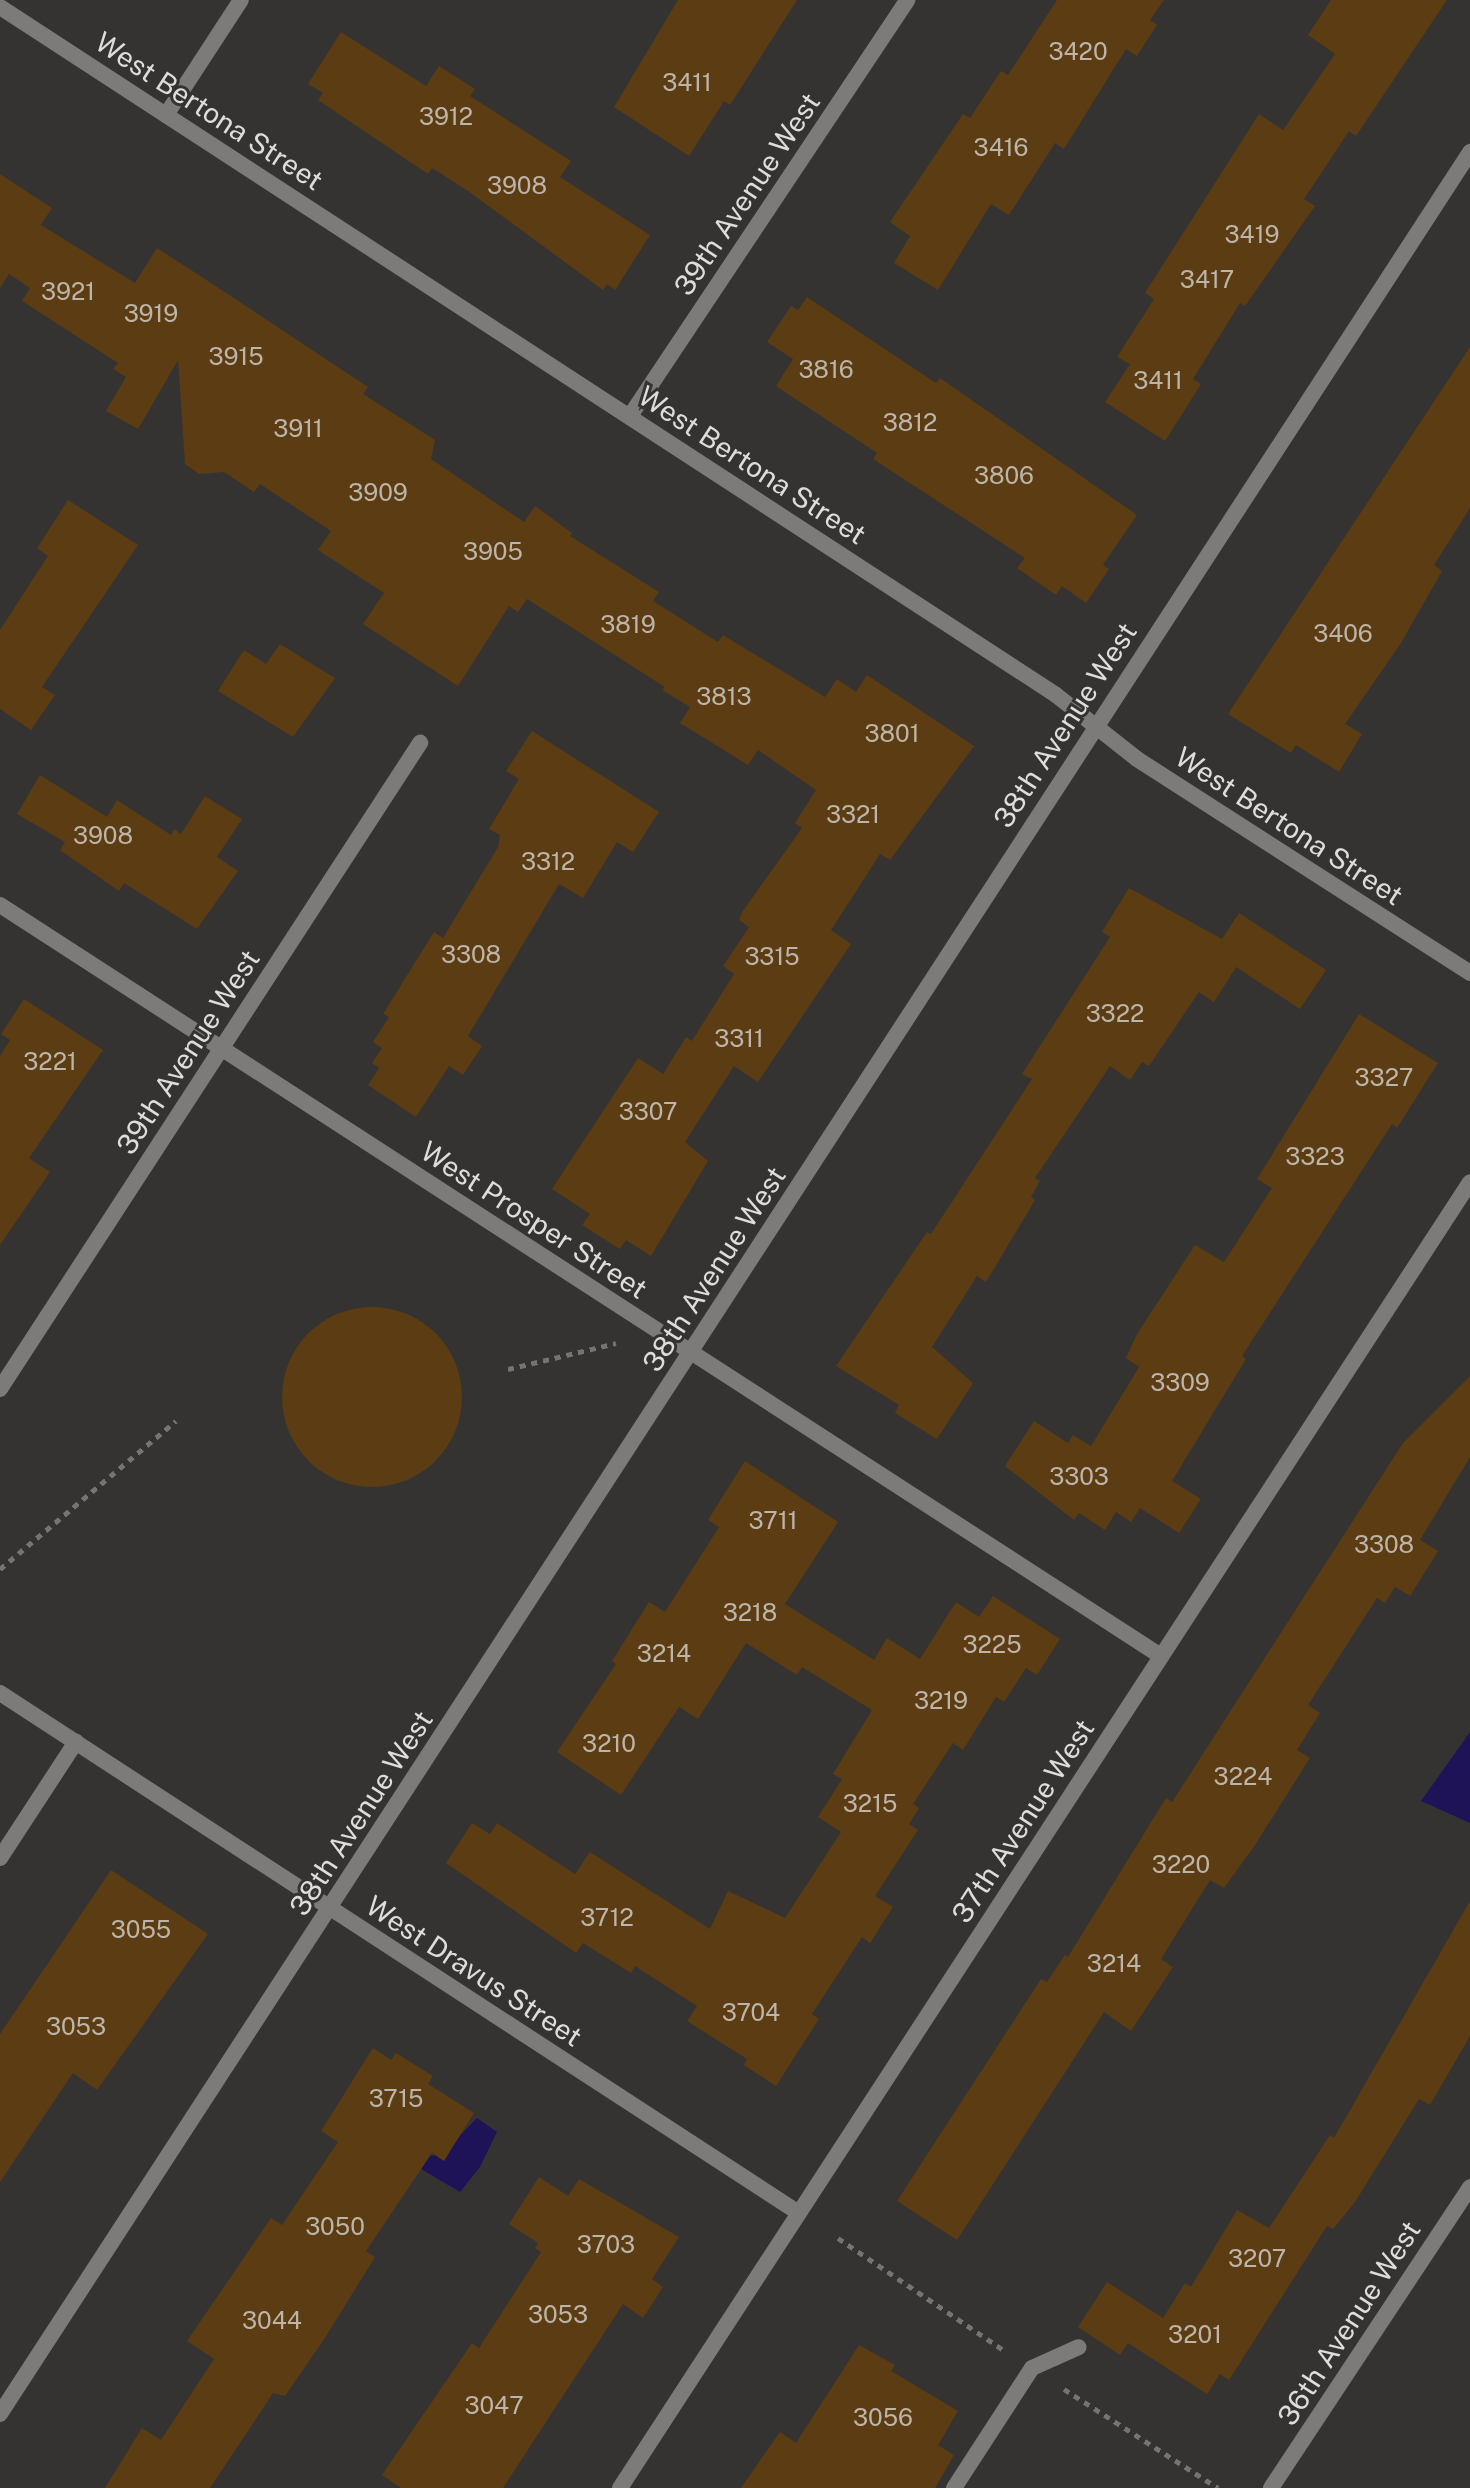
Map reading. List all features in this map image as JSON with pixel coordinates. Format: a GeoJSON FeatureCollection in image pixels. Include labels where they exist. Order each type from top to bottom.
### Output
{"type":"FeatureCollection","features":[{"type":"Feature","properties":{"kind":"street"},"geometry":{"type":"LineString","coordinates":[[166,115],[241,0]]}},
{"type":"Feature","properties":{"kind":"street","name":"39th Avenue West"},"geometry":{"type":"LineString","coordinates":[[630,416],[907,0]]}},
{"type":"Feature","properties":{"kind":"street","name":"West Bertona Street"},"geometry":{"type":"LineString","coordinates":[[0,7],[1056,695],[1137,759],[1470,973]]}},
{"type":"Feature","properties":{"kind":"street","name":"38th Avenue West"},"geometry":{"type":"LineString","coordinates":[[0,2414],[691,1353],[1094,726],[1470,152]]}},
{"type":"Feature","properties":{"kind":"street","name":"39th Avenue West"},"geometry":{"type":"LineString","coordinates":[[0,1389],[420,743]]}},
{"type":"Feature","properties":{"kind":"street","name":"West Prosper Street"},"geometry":{"type":"LineString","coordinates":[[0,905],[1161,1656]]}},
{"type":"Feature","properties":{"kind":"street","name":"37th Avenue West"},"geometry":{"type":"LineString","coordinates":[[620,2488],[1470,1182]]}},
{"type":"Feature","properties":{"kind":"street","name":"West Dravus Street"},"geometry":{"type":"LineString","coordinates":[[0,1693],[799,2213]]}},
{"type":"Feature","properties":{"kind":"street"},"geometry":{"type":"LineString","coordinates":[[0,1858],[76,1742]]}},
{"type":"Feature","properties":{"kind":"street","name":"36th Avenue West"},"geometry":{"type":"LineString","coordinates":[[1271,2488],[1470,2187]]}},
{"type":"Feature","properties":{"kind":"street"},"geometry":{"type":"LineString","coordinates":[[954,2488],[1032,2368],[1079,2347]]}},
{"type":"Feature","properties":{"kind":"path"},"geometry":{"type":"LineString","coordinates":[[508,1369],[623,1342]]}},
{"type":"Feature","properties":{"kind":"path"},"geometry":{"type":"LineString","coordinates":[[0,1569],[176,1421]]}},
{"type":"Feature","properties":{"kind":"path"},"geometry":{"type":"LineString","coordinates":[[838,2238],[999,2347]]}},
{"type":"Feature","properties":{"kind":"path"},"geometry":{"type":"LineString","coordinates":[[1096,2410],[1218,2488]]}},
{"type":"Feature","properties":{"kind":"shaded area"},"geometry":{"type":"Polygon","coordinates":[[[1470,1732],[1470,1823],[1421,1801],[1470,1732]]]}},
{"type":"Feature","properties":{"kind":"shaded area"},"geometry":{"type":"Polygon","coordinates":[[[477,2118],[497,2132],[480,2167],[460,2192],[421,2169],[427,2156],[441,2155],[477,2118]]]}},
{"type":"Feature","properties":{"kind":"building"},"geometry":{"type":"Polygon","coordinates":[[[678,0],[797,0],[730,105],[724,101],[689,156],[614,107],[678,0]]]}},
{"type":"Feature","properties":{"kind":"building"},"geometry":{"type":"Polygon","coordinates":[[[1057,0],[1164,0],[1150,20],[1157,25],[1137,56],[1126,49],[1064,149],[1055,143],[1009,215],[991,204],[938,290],[894,263],[910,236],[890,222],[963,114],[970,118],[1001,71],[1008,75],[1057,0]]]}},
{"type":"Feature","properties":{"kind":"building"},"geometry":{"type":"Polygon","coordinates":[[[1331,0],[1447,0],[1356,136],[1349,131],[1304,199],[1315,206],[1245,306],[1240,303],[1193,379],[1201,384],[1165,441],[1105,402],[1130,364],[1117,357],[1154,299],[1145,293],[1259,114],[1283,130],[1335,54],[1308,35],[1331,0]]]}},
{"type":"Feature","properties":{"kind":"building"},"geometry":{"type":"Polygon","coordinates":[[[341,32],[426,86],[439,66],[475,89],[470,96],[571,161],[560,177],[650,235],[615,290],[607,284],[603,290],[468,191],[432,168],[428,174],[318,100],[323,93],[308,84],[341,32]]]}},
{"type":"Feature","properties":{"kind":"building"},"geometry":{"type":"Polygon","coordinates":[[[0,174],[52,208],[41,225],[135,283],[157,248],[208,281],[368,387],[363,394],[435,440],[431,459],[524,522],[535,506],[572,533],[570,536],[659,592],[653,601],[718,642],[723,635],[825,697],[837,679],[856,692],[867,675],[974,746],[890,860],[880,854],[831,930],[851,944],[758,1082],[734,1066],[685,1142],[708,1161],[651,1256],[626,1240],[620,1249],[582,1225],[590,1214],[552,1189],[638,1058],[663,1074],[686,1037],[692,1041],[734,974],[723,966],[749,927],[739,920],[742,912],[802,828],[795,823],[816,790],[758,750],[748,765],[680,723],[690,707],[662,690],[665,687],[527,599],[518,612],[509,606],[458,686],[363,624],[384,593],[318,550],[331,531],[260,484],[254,492],[224,472],[199,474],[185,464],[178,360],[138,429],[106,411],[126,377],[113,369],[118,363],[22,301],[30,288],[9,274],[0,288],[0,174]]]}},
{"type":"Feature","properties":{"kind":"building"},"geometry":{"type":"Polygon","coordinates":[[[807,297],[936,383],[940,378],[1137,515],[1103,565],[1109,569],[1086,603],[1062,586],[1056,595],[1017,568],[1025,558],[873,459],[877,453],[776,386],[793,359],[767,342],[791,306],[798,310],[807,297]]]}},
{"type":"Feature","properties":{"kind":"building"},"geometry":{"type":"Polygon","coordinates":[[[1470,347],[1470,508],[1434,565],[1442,571],[1401,643],[1345,724],[1362,734],[1339,772],[1296,745],[1291,753],[1228,714],[1470,347]]]}},
{"type":"Feature","properties":{"kind":"building"},"geometry":{"type":"Polygon","coordinates":[[[68,500],[138,545],[42,687],[55,695],[31,730],[0,709],[0,630],[48,556],[37,548],[68,500]]]}},
{"type":"Feature","properties":{"kind":"building"},"geometry":{"type":"Polygon","coordinates":[[[280,644],[335,678],[293,737],[218,691],[244,650],[266,664],[280,644]]]}},
{"type":"Feature","properties":{"kind":"building"},"geometry":{"type":"Polygon","coordinates":[[[532,731],[659,812],[633,852],[617,842],[583,898],[559,884],[468,1036],[482,1046],[463,1075],[449,1066],[416,1117],[368,1085],[379,1068],[372,1063],[382,1048],[373,1042],[389,1017],[383,1014],[434,932],[443,938],[498,847],[500,835],[489,829],[519,779],[506,771],[532,731]]]}},
{"type":"Feature","properties":{"kind":"building"},"geometry":{"type":"Polygon","coordinates":[[[40,775],[107,817],[117,800],[171,835],[174,829],[181,834],[205,796],[242,819],[217,857],[238,871],[197,929],[124,883],[119,891],[60,850],[65,842],[17,814],[40,775]]]}},
{"type":"Feature","properties":{"kind":"building"},"geometry":{"type":"Polygon","coordinates":[[[1129,888],[1222,939],[1239,913],[1326,970],[1300,1009],[1236,967],[1214,1002],[1199,992],[1149,1066],[1142,1062],[1130,1080],[1110,1066],[1035,1178],[1040,1181],[1031,1197],[1035,1200],[986,1282],[977,1276],[932,1347],[973,1383],[937,1439],[895,1413],[899,1405],[836,1366],[927,1232],[931,1234],[1032,1079],[1022,1074],[1110,937],[1102,932],[1129,888]]]}},
{"type":"Feature","properties":{"kind":"building"},"geometry":{"type":"Polygon","coordinates":[[[24,999],[103,1050],[29,1158],[50,1172],[0,1245],[0,1056],[10,1040],[1,1034],[24,999]]]}},
{"type":"Feature","properties":{"kind":"building"},"geometry":{"type":"Polygon","coordinates":[[[1359,1014],[1438,1063],[1397,1128],[1392,1124],[1242,1356],[1246,1359],[1172,1481],[1201,1499],[1179,1533],[1140,1508],[1131,1522],[1116,1512],[1105,1530],[1079,1513],[1074,1520],[1005,1466],[1034,1421],[1068,1443],[1073,1435],[1091,1446],[1139,1367],[1126,1358],[1137,1334],[1195,1245],[1224,1262],[1272,1188],[1257,1179],[1359,1014]]]}},
{"type":"Feature","properties":{"kind":"building"},"geometry":{"type":"Polygon","coordinates":[[[372,1307],[407,1313],[436,1333],[456,1362],[462,1397],[456,1432],[436,1461],[407,1481],[372,1487],[337,1481],[308,1461],[288,1432],[282,1397],[288,1362],[308,1333],[337,1313],[372,1307]]]}},
{"type":"Feature","properties":{"kind":"building"},"geometry":{"type":"Polygon","coordinates":[[[1470,1376],[1470,1457],[1420,1540],[1438,1551],[1410,1596],[1395,1587],[1385,1603],[1377,1598],[1308,1705],[1320,1713],[1297,1750],[1310,1758],[1255,1845],[1224,1888],[1210,1880],[1161,1959],[1173,1967],[1131,2031],[1104,2012],[957,2240],[897,2201],[1041,1979],[1047,1982],[1065,1955],[1068,1957],[1166,1798],[1172,1802],[1403,1443],[1470,1376]]]}},
{"type":"Feature","properties":{"kind":"building"},"geometry":{"type":"Polygon","coordinates":[[[745,1461],[838,1522],[785,1604],[874,1660],[887,1638],[920,1659],[956,1602],[979,1617],[993,1596],[1060,1639],[1037,1675],[1026,1668],[1004,1702],[996,1697],[963,1750],[953,1743],[913,1804],[919,1808],[909,1824],[918,1830],[875,1896],[893,1907],[870,1943],[862,1937],[812,2014],[819,2019],[776,2086],[744,2065],[747,2059],[687,2021],[697,2006],[635,1966],[631,1973],[583,1943],[576,1953],[446,1863],[472,1823],[490,1834],[497,1823],[575,1874],[590,1852],[710,1929],[728,1891],[785,1918],[841,1832],[818,1817],[842,1779],[833,1774],[872,1710],[802,1667],[797,1675],[746,1643],[698,1719],[679,1707],[621,1795],[557,1752],[616,1664],[612,1661],[649,1602],[665,1612],[719,1527],[708,1520],[745,1461]]]}},
{"type":"Feature","properties":{"kind":"building"},"geometry":{"type":"Polygon","coordinates":[[[111,1870],[208,1934],[97,2090],[73,2073],[0,2182],[0,2034],[111,1870]]]}},
{"type":"Feature","properties":{"kind":"building"},"geometry":{"type":"Polygon","coordinates":[[[1470,1901],[1470,2036],[1430,2105],[1419,2099],[1355,2202],[1333,2229],[1327,2226],[1229,2380],[1220,2374],[1207,2394],[1128,2343],[1120,2355],[1078,2327],[1107,2282],[1163,2318],[1185,2283],[1191,2287],[1237,2210],[1269,2228],[1330,2135],[1334,2138],[1470,1901]]]}},
{"type":"Feature","properties":{"kind":"building"},"geometry":{"type":"Polygon","coordinates":[[[373,2048],[391,2060],[396,2053],[433,2076],[428,2084],[474,2113],[444,2161],[432,2153],[366,2251],[375,2257],[325,2338],[285,2396],[273,2393],[210,2488],[105,2488],[142,2428],[161,2440],[214,2359],[187,2341],[271,2218],[282,2225],[338,2142],[321,2131],[373,2048]]]}},
{"type":"Feature","properties":{"kind":"building"},"geometry":{"type":"Polygon","coordinates":[[[539,2177],[568,2196],[579,2179],[679,2237],[652,2279],[663,2287],[643,2318],[623,2304],[503,2488],[401,2488],[382,2475],[472,2343],[479,2348],[541,2252],[535,2248],[538,2243],[509,2224],[539,2177]]]}},
{"type":"Feature","properties":{"kind":"building"},"geometry":{"type":"Polygon","coordinates":[[[859,2345],[895,2365],[891,2371],[958,2411],[938,2445],[954,2455],[935,2488],[741,2488],[780,2432],[796,2443],[859,2345]]]}}]}
